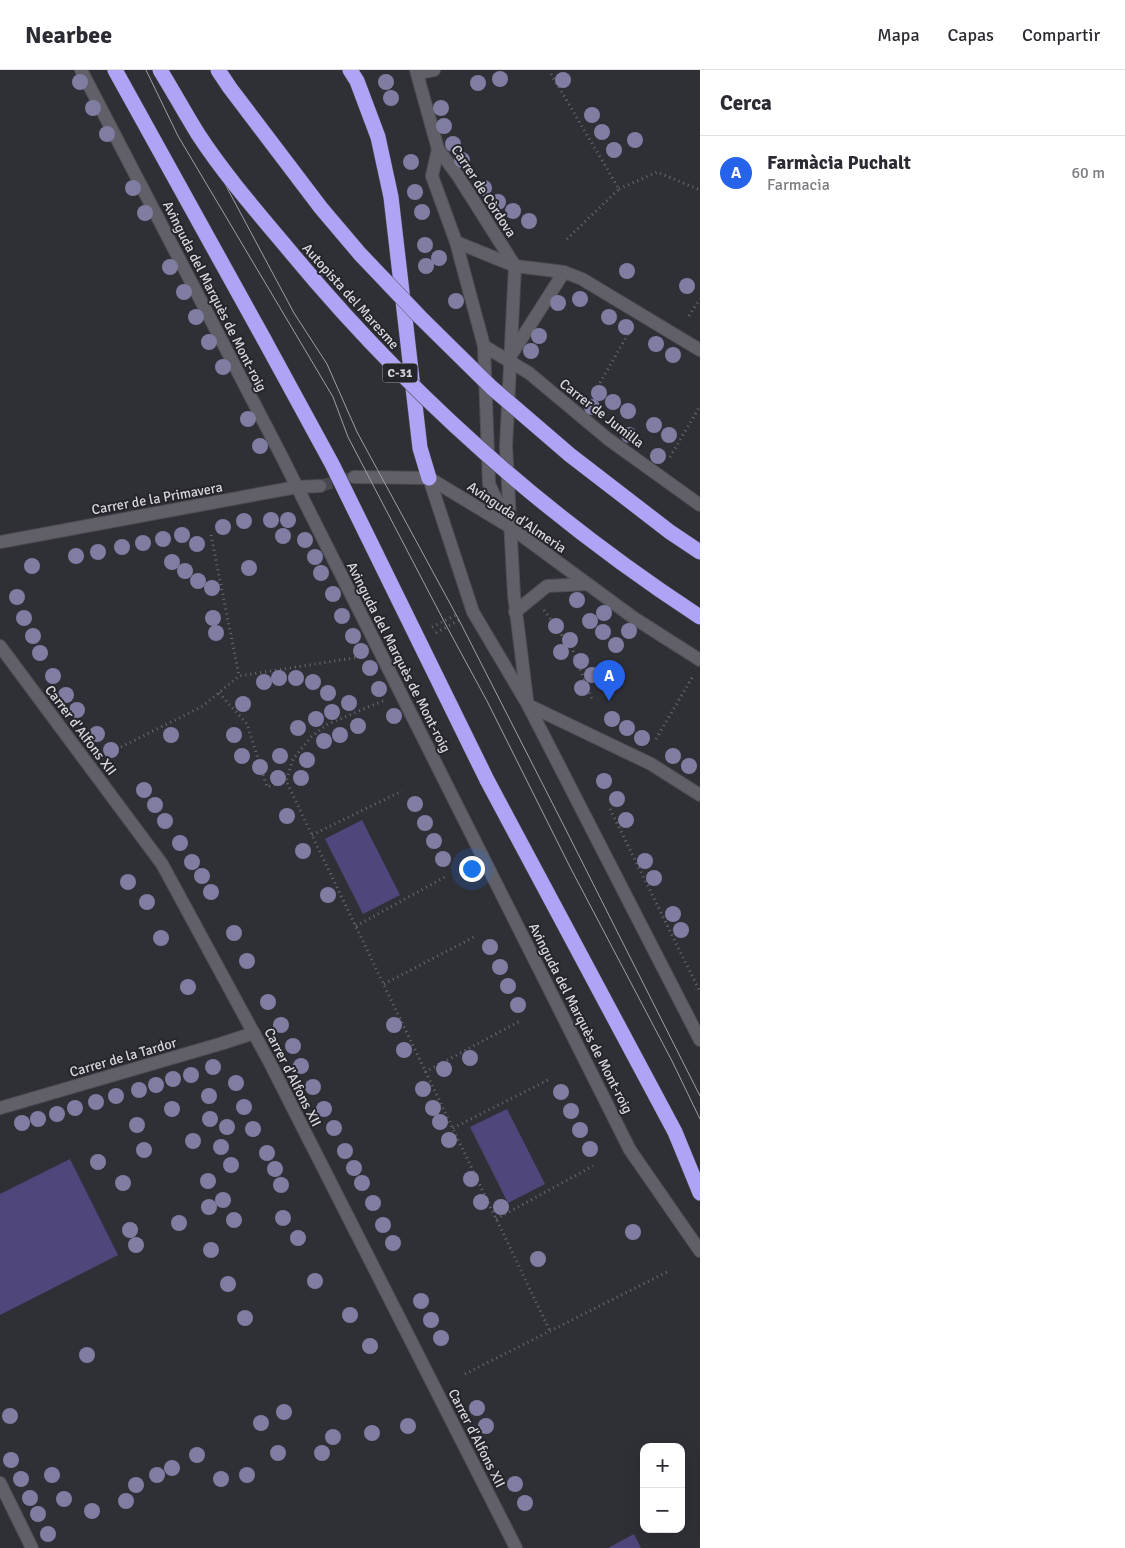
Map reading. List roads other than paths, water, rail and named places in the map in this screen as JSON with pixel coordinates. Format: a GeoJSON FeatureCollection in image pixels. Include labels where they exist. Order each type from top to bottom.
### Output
{"type":"FeatureCollection","features":[{"type":"Feature","properties":{"kind":"highway"},"geometry":{"type":"LineString","coordinates":[[116,70],[332,464],[487,780],[675,1132],[700,1193]]}},
{"type":"Feature","properties":{"kind":"highway","name":"Autopista del Maresme"},"geometry":{"type":"LineString","coordinates":[[160,70],[199,135],[240,190],[315,282],[402,375],[485,454],[533,495],[630,569],[700,617]]}},
{"type":"Feature","properties":{"kind":"highway"},"geometry":{"type":"LineString","coordinates":[[218,70],[321,208],[366,260],[420,317],[491,387],[570,455],[670,532],[700,552]]}},
{"type":"Feature","properties":{"kind":"highway"},"geometry":{"type":"LineString","coordinates":[[350,70],[357,81],[378,136],[391,197],[420,448],[429,478]]}},
{"type":"Feature","properties":{"kind":"street","name":"Avinguda del Marquès de Mont-roig"},"geometry":{"type":"LineString","coordinates":[[81,70],[297,487],[630,1150],[700,1251]]}},
{"type":"Feature","properties":{"kind":"street"},"geometry":{"type":"LineString","coordinates":[[417,72],[434,70]]}},
{"type":"Feature","properties":{"kind":"street","name":"Carrer de Còrdova"},"geometry":{"type":"LineString","coordinates":[[417,72],[438,149],[458,176],[515,266]]}},
{"type":"Feature","properties":{"kind":"street"},"geometry":{"type":"LineString","coordinates":[[438,149],[432,176],[456,242],[484,346],[489,484],[510,527]]}},
{"type":"Feature","properties":{"kind":"street","name":"Carrer de Còrdova"},"geometry":{"type":"LineString","coordinates":[[456,242],[515,266],[564,272],[582,279],[700,350]]}},
{"type":"Feature","properties":{"kind":"street"},"geometry":{"type":"LineString","coordinates":[[515,266],[506,446],[515,612],[528,705]]}},
{"type":"Feature","properties":{"kind":"street"},"geometry":{"type":"LineString","coordinates":[[510,359],[564,272]]}},
{"type":"Feature","properties":{"kind":"street","name":"Carrer de Jumilla"},"geometry":{"type":"LineString","coordinates":[[484,346],[510,359],[608,439],[700,505]]}},
{"type":"Feature","properties":{"kind":"street"},"geometry":{"type":"LineString","coordinates":[[354,477],[429,478],[473,612],[528,705],[700,1040]]}},
{"type":"Feature","properties":{"kind":"street","name":"Avinguda d'Almeria"},"geometry":{"type":"LineString","coordinates":[[429,478],[510,527],[634,618],[700,660]]}},
{"type":"Feature","properties":{"kind":"street","name":"Carrer de la Primavera"},"geometry":{"type":"LineString","coordinates":[[0,542],[297,487],[320,486]]}},
{"type":"Feature","properties":{"kind":"street"},"geometry":{"type":"LineString","coordinates":[[515,612],[547,586],[588,584]]}},
{"type":"Feature","properties":{"kind":"street","name":"Carrer d'Alfons XII"},"geometry":{"type":"LineString","coordinates":[[0,646],[162,864],[254,1033],[516,1548]]}},
{"type":"Feature","properties":{"kind":"street"},"geometry":{"type":"LineString","coordinates":[[528,705],[651,764],[700,795]]}},
{"type":"Feature","properties":{"kind":"street","name":"Carrer de la Tardor"},"geometry":{"type":"LineString","coordinates":[[0,1108],[254,1033]]}},
{"type":"Feature","properties":{"kind":"street"},"geometry":{"type":"LineString","coordinates":[[0,1483],[32,1548]]}},
{"type":"Feature","properties":{"kind":"tunnel"},"geometry":{"type":"LineString","coordinates":[[320,486],[349,478]]}},
{"type":"Feature","properties":{"kind":"tram line"},"geometry":{"type":"LineString","coordinates":[[146,70],[178,136],[333,397],[348,437],[487,701],[700,1119]]}},
{"type":"Feature","properties":{"kind":"tram line"},"geometry":{"type":"LineString","coordinates":[[164,70],[294,313],[327,364],[357,432],[459,620],[700,1096]]}},
{"type":"Feature","properties":{"kind":"place","name":"Farmàcia Puchalt"},"geometry":{"type":"Point","coordinates":[609,701]}}]}
